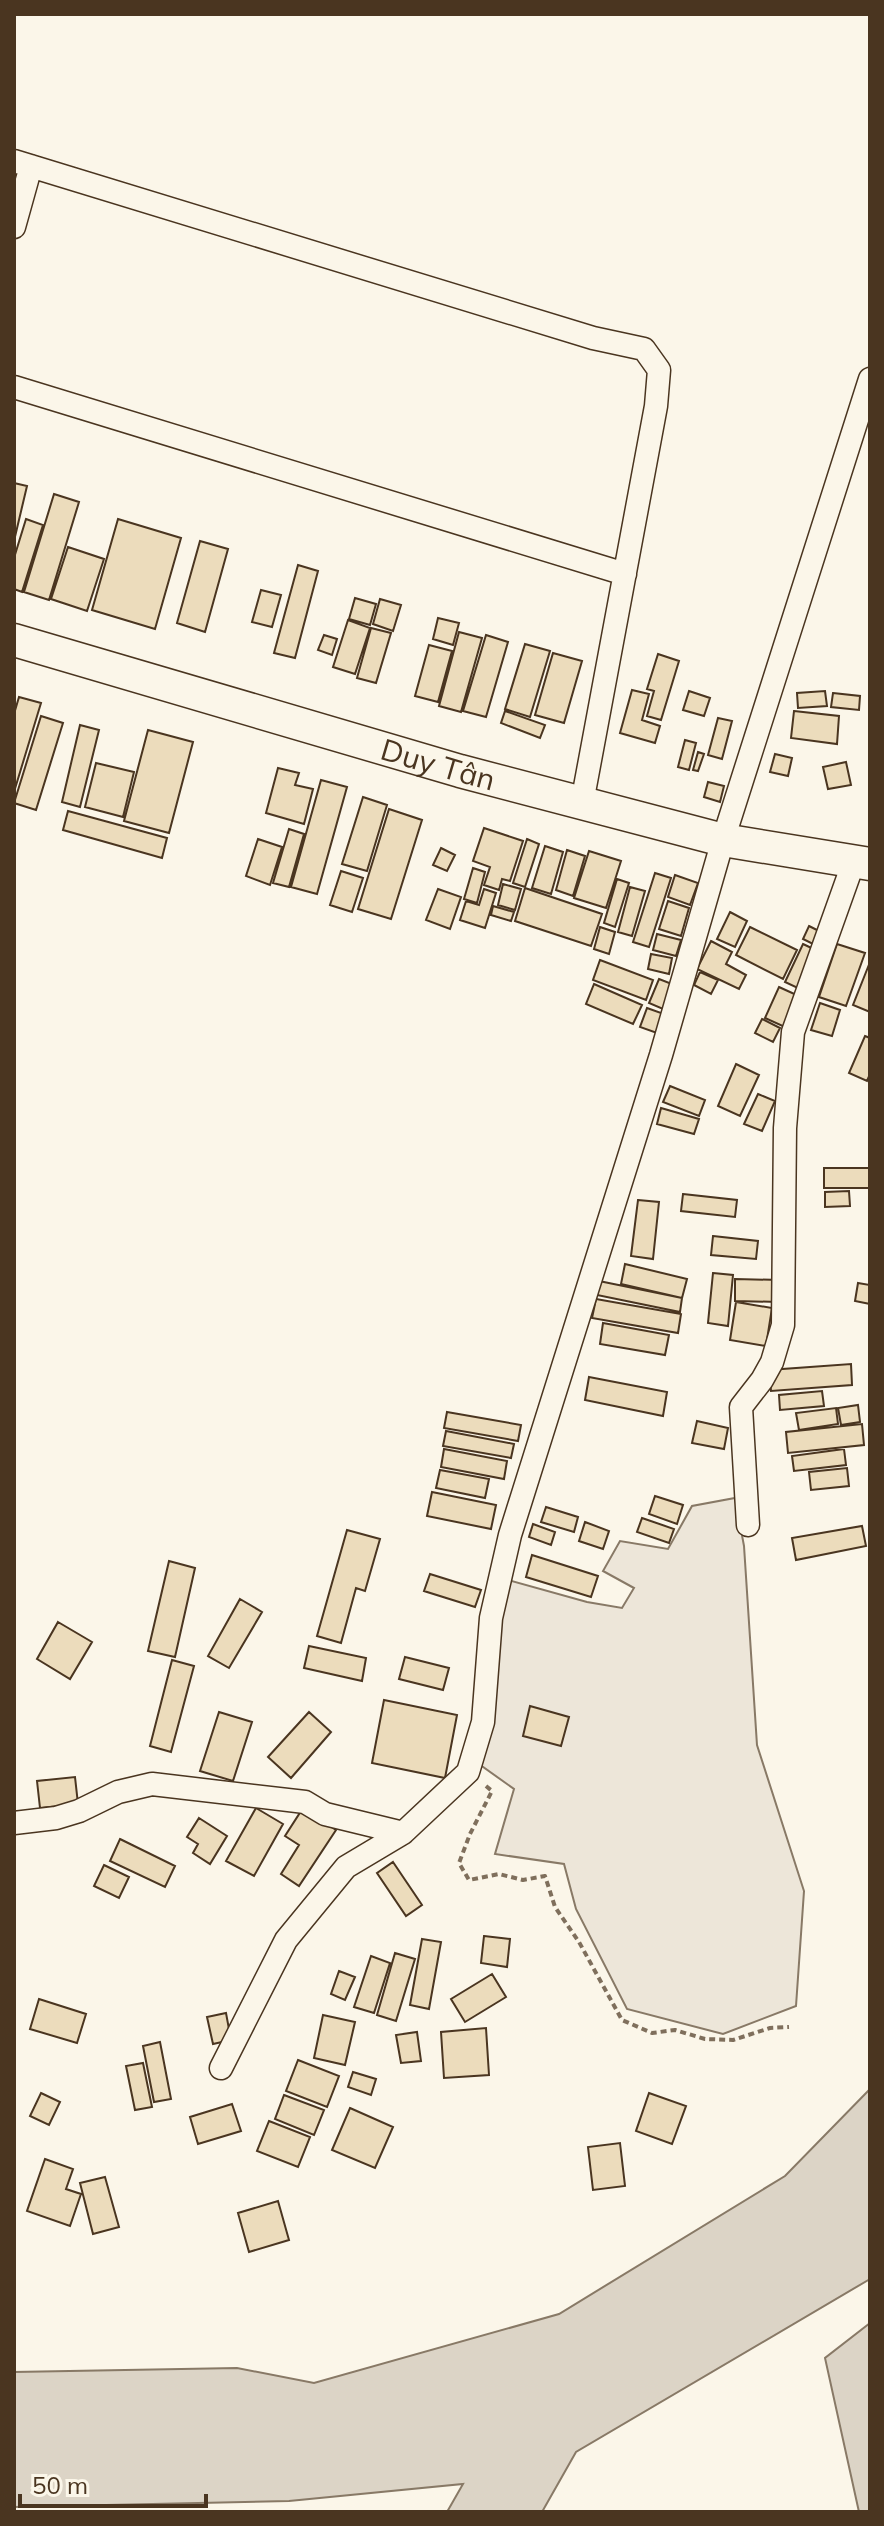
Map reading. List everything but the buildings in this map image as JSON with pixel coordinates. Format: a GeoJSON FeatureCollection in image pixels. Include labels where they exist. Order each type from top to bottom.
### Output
{"type":"FeatureCollection","features":[{"type":"Feature","properties":{"kind":"street"},"geometry":{"type":"LineString","coordinates":[[14,227],[22,164],[593,338],[644,349],[659,370],[656,406],[582,803]]}},
{"type":"Feature","properties":{"kind":"street"},"geometry":{"type":"LineString","coordinates":[[221,2068],[286,1940],[346,1867],[403,1833],[468,1772],[483,1722],[491,1618],[510,1535],[661,1055],[723,840],[870,379]]}},
{"type":"Feature","properties":{"kind":"street"},"geometry":{"type":"LineString","coordinates":[[14,387],[625,574]]}},
{"type":"Feature","properties":{"kind":"street","name":"Duy Tân"},"geometry":{"type":"LineString","coordinates":[[14,640],[460,771],[723,840],[862,862]]}},
{"type":"Feature","properties":{"kind":"street"},"geometry":{"type":"LineString","coordinates":[[748,1525],[741,1407],[772,1362],[783,1325],[785,1128],[793,1032],[862,862]]}},
{"type":"Feature","properties":{"kind":"street"},"geometry":{"type":"LineString","coordinates":[[14,1823],[56,1818],[79,1811],[118,1792],[152,1784],[305,1802],[325,1814],[403,1833]]}},
{"type":"Feature","properties":{"kind":"path"},"geometry":{"type":"LineString","coordinates":[[468,1772],[492,1791],[459,1863],[469,1880],[499,1874],[523,1880],[545,1876],[555,1907],[579,1942],[622,2020],[652,2033],[675,2030],[705,2039],[733,2040],[770,2028],[789,2027]]}},
{"type":"Feature","properties":{"kind":"shaded area"},"geometry":{"type":"Polygon","coordinates":[[[735,1498],[744,1546],[757,1745],[804,1891],[796,2006],[723,2034],[627,2009],[576,1909],[564,1864],[495,1854],[514,1789],[479,1764],[501,1578],[587,1602],[622,1608],[634,1588],[603,1571],[620,1541],[668,1549],[692,1506],[735,1498]]]}},
{"type":"Feature","properties":{"kind":"shaded area"},"geometry":{"type":"Polygon","coordinates":[[[870,2089],[870,2279],[576,2452],[542,2512],[447,2512],[463,2484],[289,2501],[14,2507],[14,2372],[237,2368],[314,2383],[559,2314],[785,2176],[870,2089]]]}},
{"type":"Feature","properties":{"kind":"shaded area"},"geometry":{"type":"Polygon","coordinates":[[[870,2323],[870,2512],[859,2512],[825,2358],[870,2323]]]}}]}
